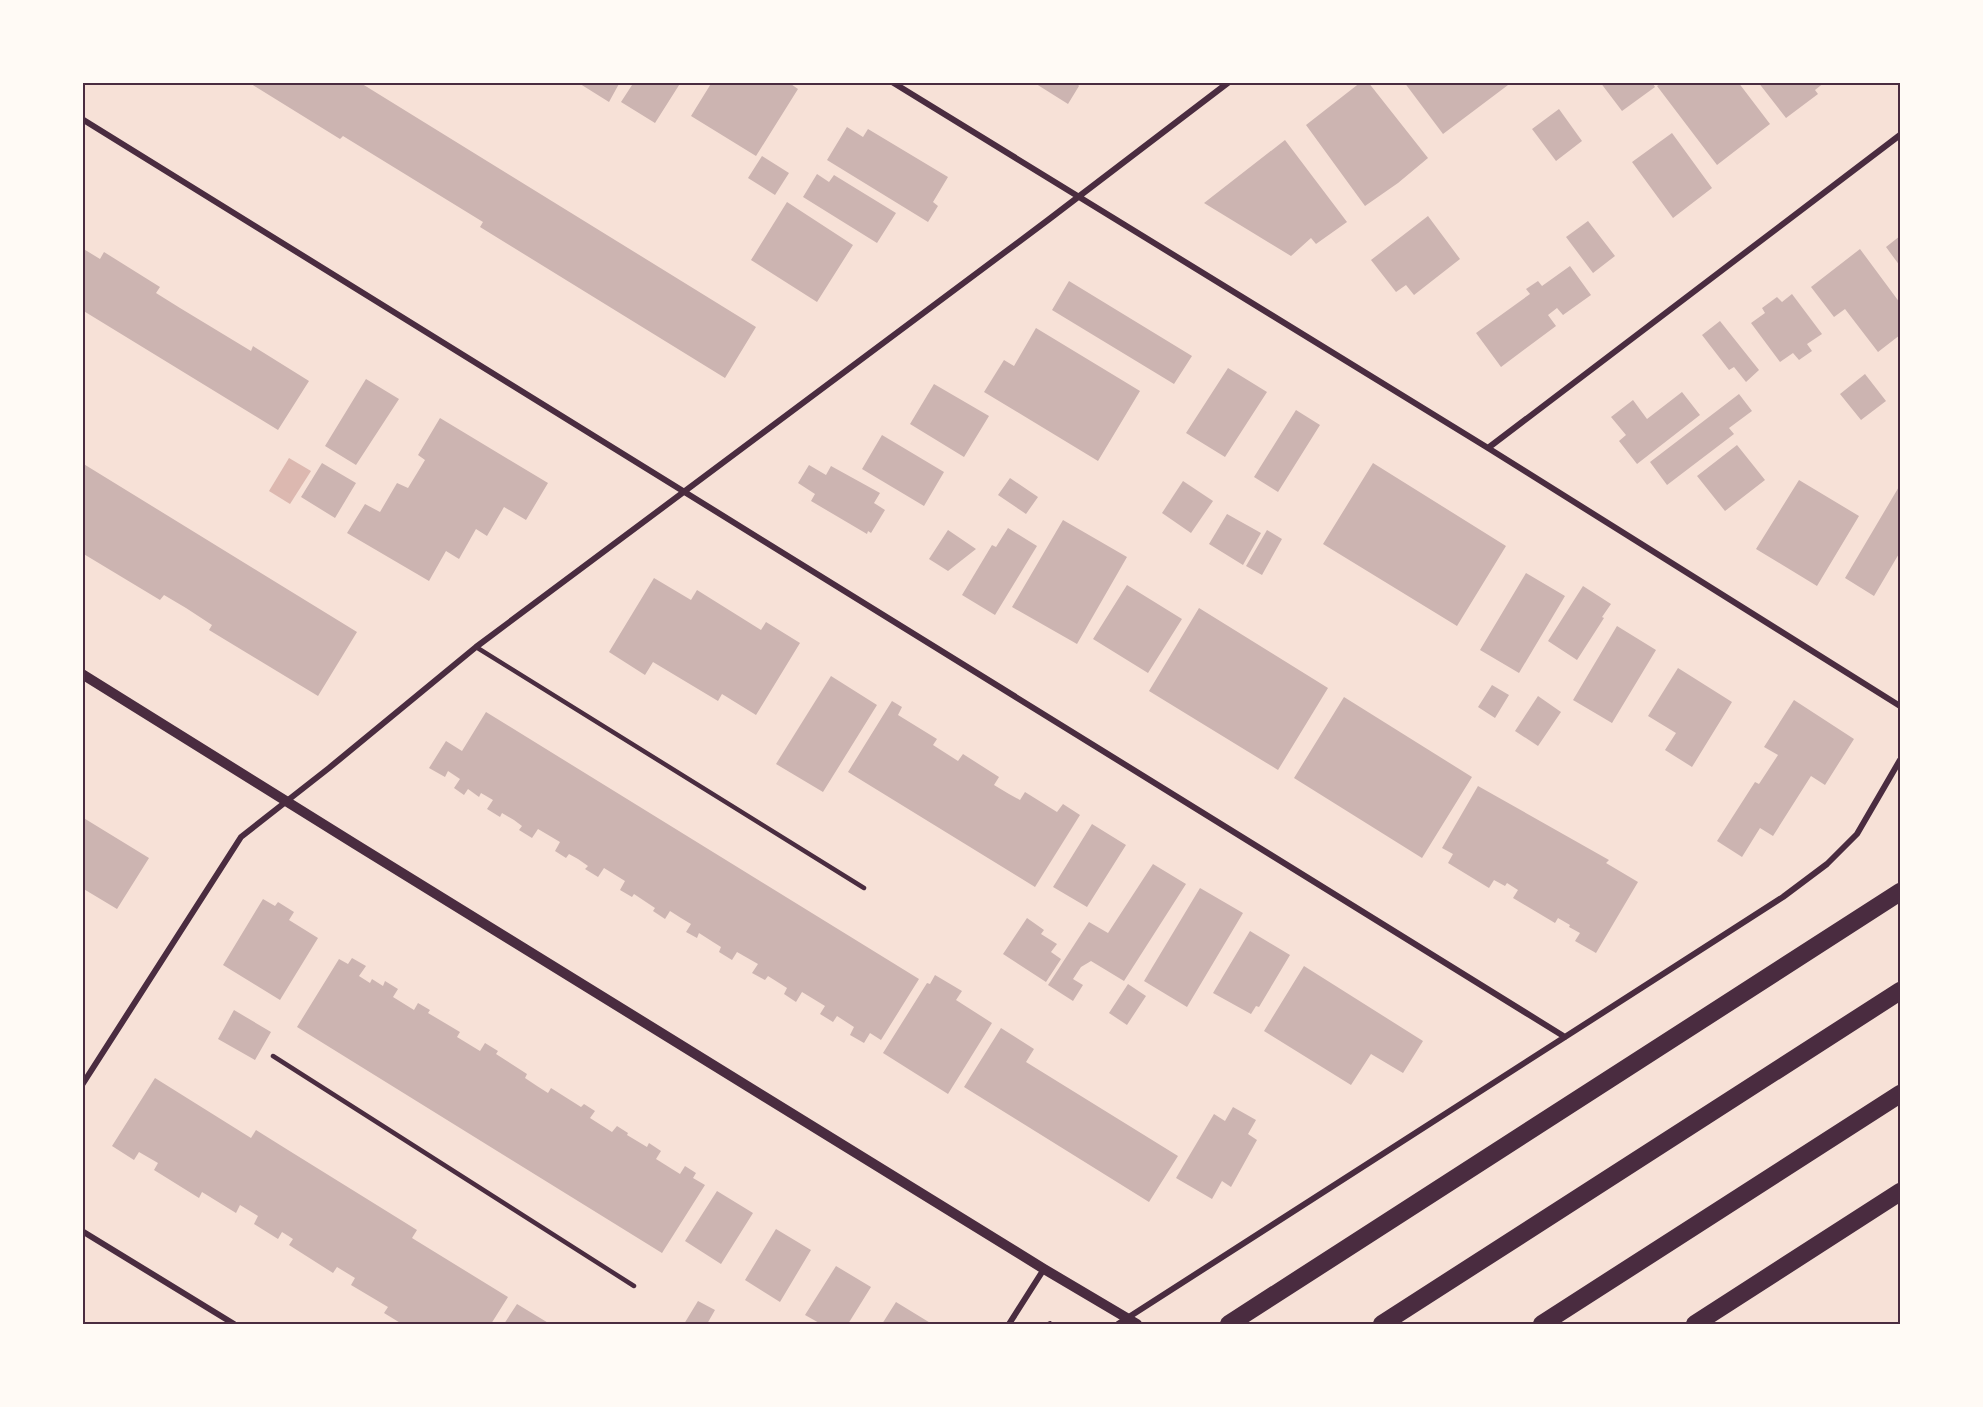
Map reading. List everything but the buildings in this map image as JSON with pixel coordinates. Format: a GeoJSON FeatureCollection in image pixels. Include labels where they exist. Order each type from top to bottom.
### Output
{"type":"FeatureCollection","features":[{"type":"Feature","properties":{"kind":"highway"},"geometry":{"type":"LineString","coordinates":[[1229,1324],[1899,892]]}},
{"type":"Feature","properties":{"kind":"highway"},"geometry":{"type":"LineString","coordinates":[[1382,1324],[1900,990]]}},
{"type":"Feature","properties":{"kind":"highway"},"geometry":{"type":"LineString","coordinates":[[1542,1324],[1900,1094]]}},
{"type":"Feature","properties":{"kind":"highway"},"geometry":{"type":"LineString","coordinates":[[1695,1324],[1900,1192]]}},
{"type":"Feature","properties":{"kind":"street"},"geometry":{"type":"LineString","coordinates":[[892,82],[1488,448],[1900,706]]}},
{"type":"Feature","properties":{"kind":"street"},"geometry":{"type":"LineString","coordinates":[[82,1085],[241,837],[476,647],[1078,198],[1229,82]]}},
{"type":"Feature","properties":{"kind":"street"},"geometry":{"type":"LineString","coordinates":[[82,119],[1565,1037]]}},
{"type":"Feature","properties":{"kind":"street"},"geometry":{"type":"LineString","coordinates":[[1488,448],[1900,135]]}},
{"type":"Feature","properties":{"kind":"street"},"geometry":{"type":"LineString","coordinates":[[82,674],[1127,1322],[1783,897],[1827,864],[1857,834],[1900,760]]}},
{"type":"Feature","properties":{"kind":"street"},"geometry":{"type":"LineString","coordinates":[[82,1231],[234,1324]]}},
{"type":"Feature","properties":{"kind":"street"},"geometry":{"type":"LineString","coordinates":[[1009,1324],[1044,1269]]}},
{"type":"Feature","properties":{"kind":"lane"},"geometry":{"type":"LineString","coordinates":[[476,647],[864,888]]}},
{"type":"Feature","properties":{"kind":"lane"},"geometry":{"type":"LineString","coordinates":[[273,1056],[634,1286]]}},
{"type":"Feature","properties":{"kind":"shaded area"},"geometry":{"type":"Polygon","coordinates":[[[289,458],[311,471],[290,504],[269,491],[289,458]]]}}]}
